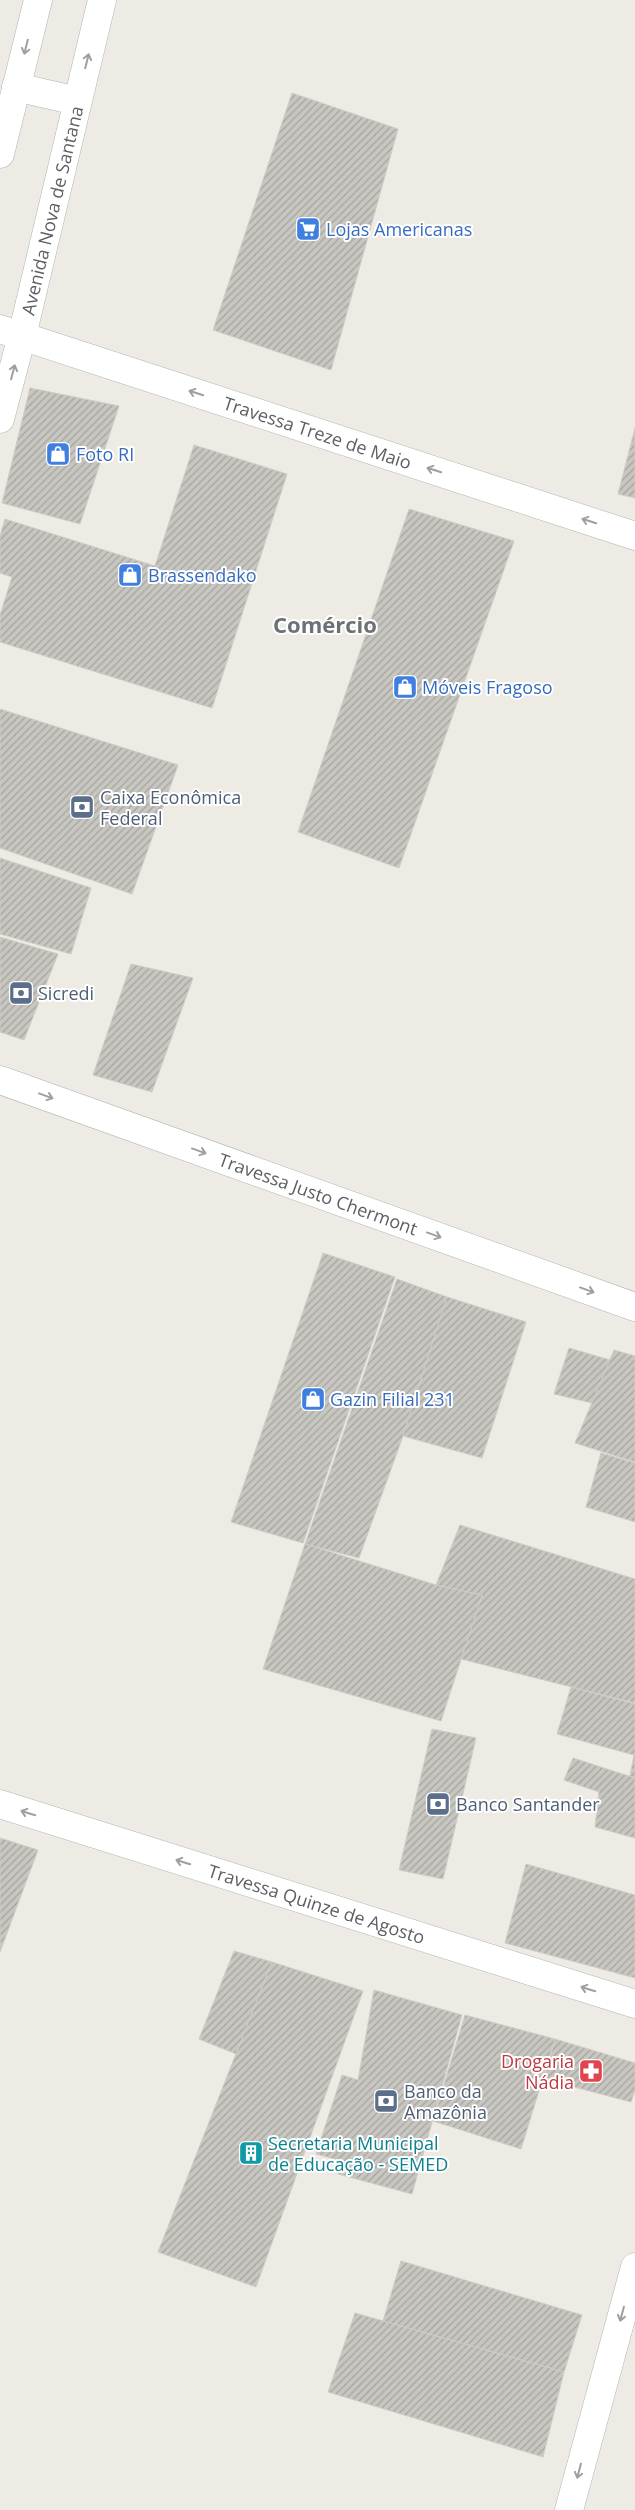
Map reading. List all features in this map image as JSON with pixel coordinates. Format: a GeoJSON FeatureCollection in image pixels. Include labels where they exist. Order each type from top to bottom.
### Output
{"type":"FeatureCollection","features":[{"type":"Feature","properties":{"kind":"street"},"geometry":{"type":"LineString","coordinates":[[0,154],[38,0]]}},
{"type":"Feature","properties":{"kind":"street","name":"Avenida Nova de Santana"},"geometry":{"type":"LineString","coordinates":[[0,419],[11,333],[76,101],[102,0]]}},
{"type":"Feature","properties":{"kind":"street"},"geometry":{"type":"LineString","coordinates":[[16,88],[76,101]]}},
{"type":"Feature","properties":{"kind":"street","name":"Travessa Treze de Maio"},"geometry":{"type":"LineString","coordinates":[[11,333],[635,536]]}},
{"type":"Feature","properties":{"kind":"street","name":"Travessa Justo Chermont"},"geometry":{"type":"LineString","coordinates":[[0,1080],[635,1307]]}},
{"type":"Feature","properties":{"kind":"street","name":"Travessa Quinze de Agosto"},"geometry":{"type":"LineString","coordinates":[[0,1804],[635,2004]]}},
{"type":"Feature","properties":{"kind":"street"},"geometry":{"type":"LineString","coordinates":[[569,2510],[635,2267]]}},
{"type":"Feature","properties":{"kind":"building","name":"Lojas Americanas"},"geometry":{"type":"Polygon","coordinates":[[[292,93],[398,129],[331,370],[213,330],[292,93]]]}},
{"type":"Feature","properties":{"kind":"building","name":"Foto RI"},"geometry":{"type":"Polygon","coordinates":[[[30,388],[119,406],[80,524],[2,503],[30,388]]]}},
{"type":"Feature","properties":{"kind":"building"},"geometry":{"type":"Polygon","coordinates":[[[635,428],[635,498],[618,494],[635,428]]]}},
{"type":"Feature","properties":{"kind":"building","name":"Brassendako"},"geometry":{"type":"Polygon","coordinates":[[[194,445],[287,474],[212,708],[0,642],[0,615],[12,577],[0,573],[0,536],[5,519],[155,566],[194,445]]]}},
{"type":"Feature","properties":{"kind":"building","name":"Móveis Fragoso"},"geometry":{"type":"Polygon","coordinates":[[[409,509],[514,541],[399,868],[298,832],[409,509]]]}},
{"type":"Feature","properties":{"kind":"building","name":"Caixa Econômica Federal"},"geometry":{"type":"Polygon","coordinates":[[[0,709],[178,765],[132,894],[0,848],[0,709]]]}},
{"type":"Feature","properties":{"kind":"building"},"geometry":{"type":"Polygon","coordinates":[[[0,858],[91,888],[71,954],[0,934],[0,858]]]}},
{"type":"Feature","properties":{"kind":"building","name":"Sicredi"},"geometry":{"type":"Polygon","coordinates":[[[0,937],[58,954],[24,1040],[0,1032],[0,937]]]}},
{"type":"Feature","properties":{"kind":"building"},"geometry":{"type":"Polygon","coordinates":[[[131,964],[193,978],[152,1092],[93,1075],[131,964]]]}},
{"type":"Feature","properties":{"kind":"building","name":"Gazin Filial 231"},"geometry":{"type":"Polygon","coordinates":[[[323,1253],[395,1277],[303,1543],[231,1522],[323,1253]]]}},
{"type":"Feature","properties":{"kind":"building"},"geometry":{"type":"Polygon","coordinates":[[[397,1279],[447,1297],[403,1436],[359,1558],[305,1544],[397,1279]]]}},
{"type":"Feature","properties":{"kind":"building"},"geometry":{"type":"Polygon","coordinates":[[[447,1297],[526,1322],[482,1458],[403,1436],[447,1297]]]}},
{"type":"Feature","properties":{"kind":"building"},"geometry":{"type":"Polygon","coordinates":[[[569,1348],[610,1360],[592,1403],[554,1394],[569,1348]]]}},
{"type":"Feature","properties":{"kind":"building"},"geometry":{"type":"Polygon","coordinates":[[[614,1350],[635,1356],[635,1462],[575,1443],[614,1350]]]}},
{"type":"Feature","properties":{"kind":"building"},"geometry":{"type":"Polygon","coordinates":[[[601,1453],[635,1463],[635,1522],[586,1507],[601,1453]]]}},
{"type":"Feature","properties":{"kind":"building"},"geometry":{"type":"Polygon","coordinates":[[[460,1525],[635,1579],[635,1703],[461,1659],[482,1595],[436,1585],[460,1525]]]}},
{"type":"Feature","properties":{"kind":"building"},"geometry":{"type":"Polygon","coordinates":[[[305,1544],[436,1585],[482,1595],[441,1721],[263,1669],[305,1544]]]}},
{"type":"Feature","properties":{"kind":"building"},"geometry":{"type":"Polygon","coordinates":[[[571,1687],[635,1704],[635,1778],[630,1776],[634,1755],[557,1734],[571,1687]]]}},
{"type":"Feature","properties":{"kind":"building","name":"Banco Santander"},"geometry":{"type":"Polygon","coordinates":[[[432,1729],[476,1738],[443,1879],[399,1870],[432,1729]]]}},
{"type":"Feature","properties":{"kind":"building"},"geometry":{"type":"Polygon","coordinates":[[[573,1758],[635,1778],[635,1838],[595,1827],[599,1792],[564,1780],[573,1758]]]}},
{"type":"Feature","properties":{"kind":"building"},"geometry":{"type":"Polygon","coordinates":[[[0,1838],[38,1850],[0,1952],[0,1838]]]}},
{"type":"Feature","properties":{"kind":"building"},"geometry":{"type":"Polygon","coordinates":[[[526,1864],[635,1895],[635,1978],[505,1943],[526,1864]]]}},
{"type":"Feature","properties":{"kind":"building"},"geometry":{"type":"Polygon","coordinates":[[[234,1951],[272,1962],[236,2054],[199,2039],[234,1951]]]}},
{"type":"Feature","properties":{"kind":"building","name":"Secretaria Municipal de Educação - SEMED"},"geometry":{"type":"Polygon","coordinates":[[[272,1962],[363,1991],[256,2287],[158,2252],[272,1962]]]}},
{"type":"Feature","properties":{"kind":"building","name":"Banco da Amazônia"},"geometry":{"type":"Polygon","coordinates":[[[374,1990],[462,2015],[412,2194],[338,2174],[342,2161],[316,2154],[342,2075],[358,2080],[374,1990]]]}},
{"type":"Feature","properties":{"kind":"building"},"geometry":{"type":"Polygon","coordinates":[[[465,2015],[555,2039],[521,2149],[433,2121],[465,2015]]]}},
{"type":"Feature","properties":{"kind":"building","name":"Drogaria Nádia"},"geometry":{"type":"Polygon","coordinates":[[[555,2039],[635,2063],[635,2090],[631,2102],[544,2079],[555,2039]]]}},
{"type":"Feature","properties":{"kind":"building"},"geometry":{"type":"Polygon","coordinates":[[[401,2261],[582,2315],[564,2372],[383,2321],[401,2261]]]}},
{"type":"Feature","properties":{"kind":"building"},"geometry":{"type":"Polygon","coordinates":[[[355,2313],[564,2372],[543,2457],[328,2392],[355,2313]]]}},
{"type":"Feature","properties":{"kind":"place","name":"Lojas Americanas"},"geometry":{"type":"Point","coordinates":[308,229]}},
{"type":"Feature","properties":{"kind":"place","name":"Foto RI"},"geometry":{"type":"Point","coordinates":[58,454]}},
{"type":"Feature","properties":{"kind":"place","name":"Brassendako"},"geometry":{"type":"Point","coordinates":[130,575]}},
{"type":"Feature","properties":{"kind":"place","name":"Móveis Fragoso"},"geometry":{"type":"Point","coordinates":[405,687]}},
{"type":"Feature","properties":{"kind":"place","name":"Caixa Econômica Federal"},"geometry":{"type":"Point","coordinates":[82,807]}},
{"type":"Feature","properties":{"kind":"place","name":"Sicredi"},"geometry":{"type":"Point","coordinates":[21,993]}},
{"type":"Feature","properties":{"kind":"place","name":"Gazin Filial 231"},"geometry":{"type":"Point","coordinates":[313,1399]}},
{"type":"Feature","properties":{"kind":"place","name":"Banco Santander"},"geometry":{"type":"Point","coordinates":[438,1804]}},
{"type":"Feature","properties":{"kind":"place","name":"Drogaria Nádia"},"geometry":{"type":"Point","coordinates":[591,2071]}},
{"type":"Feature","properties":{"kind":"place","name":"Banco da Amazônia"},"geometry":{"type":"Point","coordinates":[386,2101]}},
{"type":"Feature","properties":{"kind":"place","name":"Secretaria Municipal de Educação - SEMED"},"geometry":{"type":"Point","coordinates":[251,2153]}},
{"type":"Feature","properties":{"kind":"district","name":"Comércio"},"geometry":{"type":"Point","coordinates":[325,624]}}]}
